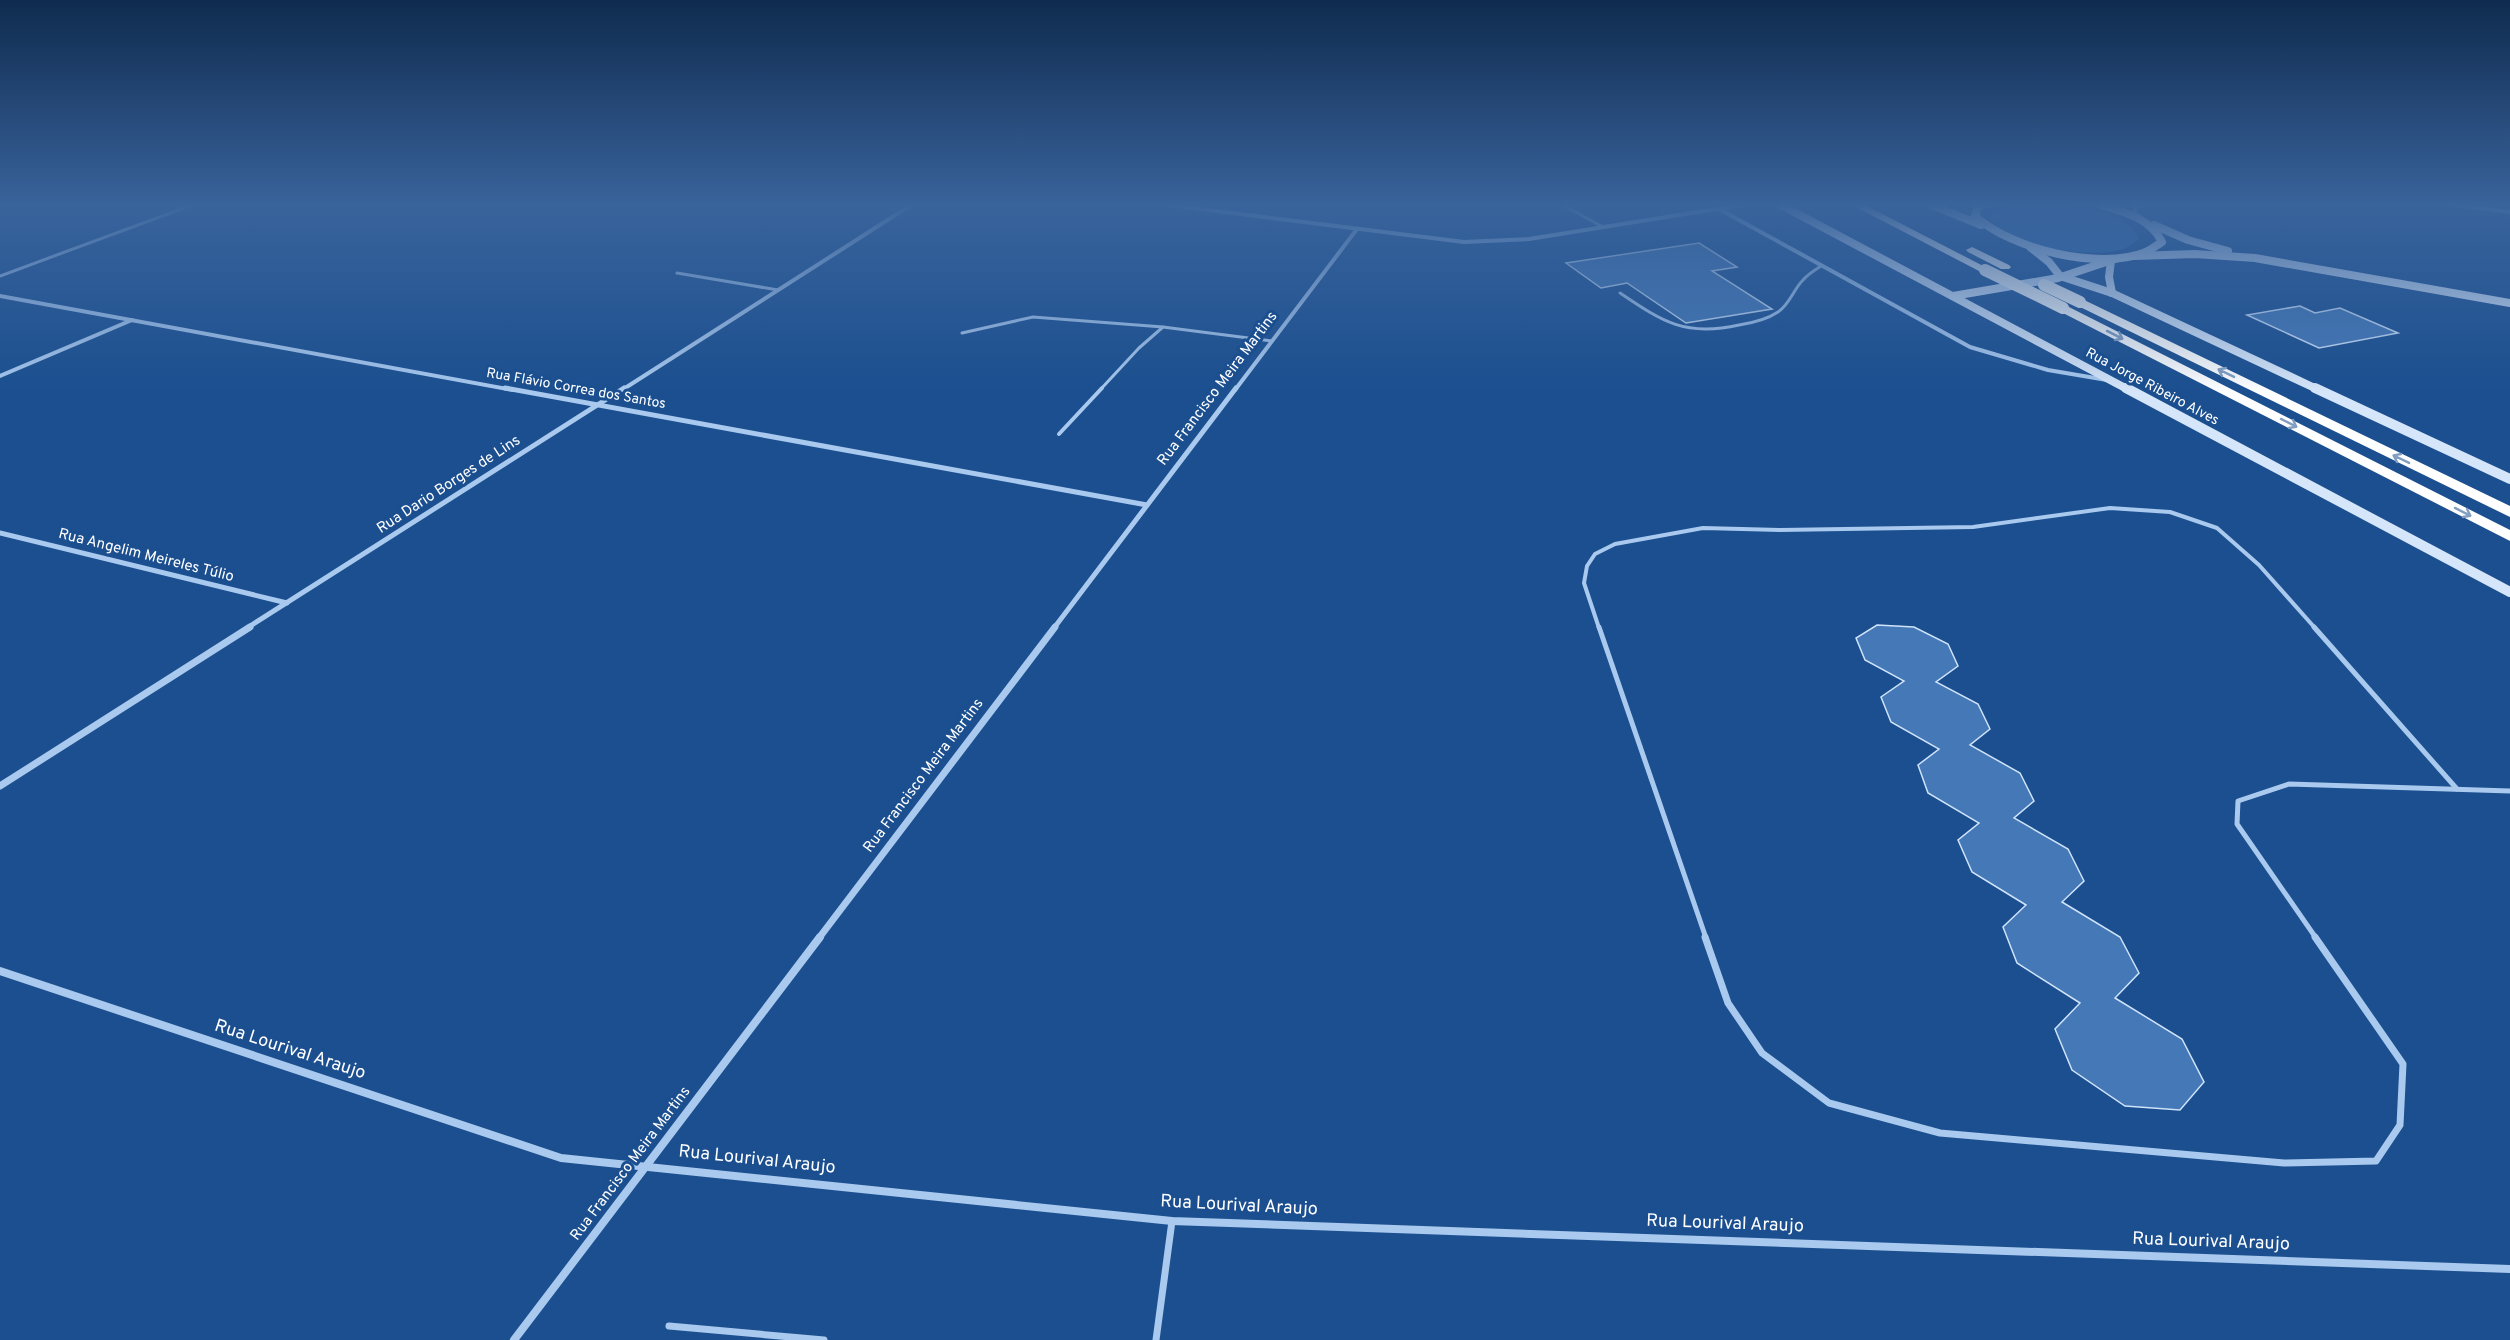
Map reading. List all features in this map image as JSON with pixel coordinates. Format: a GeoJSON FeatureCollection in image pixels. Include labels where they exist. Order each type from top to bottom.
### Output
{"type":"FeatureCollection","features":[{"type":"Feature","properties":{"kind":"highway"},"geometry":{"type":"LineString","coordinates":[[1980,268],[2510,536]]}},
{"type":"Feature","properties":{"kind":"highway"},"geometry":{"type":"LineString","coordinates":[[2006,268],[2510,512]]}},
{"type":"Feature","properties":{"kind":"main road","name":"Rua Jorge Ribeiro Alves"},"geometry":{"type":"LineString","coordinates":[[1899,268],[2510,592]]}},
{"type":"Feature","properties":{"kind":"main road"},"geometry":{"type":"LineString","coordinates":[[2053,268],[2060,276],[2112,293],[2510,479]]}},
{"type":"Feature","properties":{"kind":"main road"},"geometry":{"type":"LineString","coordinates":[[1953,296],[2060,276],[2087,268]]}},
{"type":"Feature","properties":{"kind":"main road"},"geometry":{"type":"LineString","coordinates":[[2112,268],[2109,277],[2112,293]]}},
{"type":"Feature","properties":{"kind":"main road"},"geometry":{"type":"LineString","coordinates":[[2309,268],[2510,303]]}},
{"type":"Feature","properties":{"kind":"street","name":"Rua Dario Borges de Lins"},"geometry":{"type":"LineString","coordinates":[[0,786],[813,268]]}},
{"type":"Feature","properties":{"kind":"street","name":"Rua Francisco Meira Martins"},"geometry":{"type":"LineString","coordinates":[[513,1340],[1328,268]]}},
{"type":"Feature","properties":{"kind":"street"},"geometry":{"type":"LineString","coordinates":[[1824,268],[1970,347],[2048,370],[2110,380]]}},
{"type":"Feature","properties":{"kind":"street","name":"Rua Flávio Correa dos Santos"},"geometry":{"type":"LineString","coordinates":[[0,296],[1147,505]]}},
{"type":"Feature","properties":{"kind":"street"},"geometry":{"type":"LineString","coordinates":[[0,376],[133,320]]}},
{"type":"Feature","properties":{"kind":"street","name":"Rua Angelim Meireles Túlio"},"geometry":{"type":"LineString","coordinates":[[0,533],[287,603]]}},
{"type":"Feature","properties":{"kind":"street","name":"Rua Lourival Araujo"},"geometry":{"type":"LineString","coordinates":[[0,971],[561,1158],[1172,1221],[2510,1269]]}},
{"type":"Feature","properties":{"kind":"lane"},"geometry":{"type":"LineString","coordinates":[[0,276],[23,268]]}},
{"type":"Feature","properties":{"kind":"lane"},"geometry":{"type":"LineString","coordinates":[[1620,292],[1667,323],[1682,328],[1738,325],[1765,319],[1777,312],[1785,306],[1804,276],[1818,268]]}},
{"type":"Feature","properties":{"kind":"lane"},"geometry":{"type":"LineString","coordinates":[[677,273],[778,290]]}},
{"type":"Feature","properties":{"kind":"lane"},"geometry":{"type":"LineString","coordinates":[[962,333],[1033,317],[1163,327],[1272,341]]}},
{"type":"Feature","properties":{"kind":"lane"},"geometry":{"type":"LineString","coordinates":[[1059,434],[1139,348],[1163,327]]}},
{"type":"Feature","properties":{"kind":"lane"},"geometry":{"type":"LineString","coordinates":[[2457,789],[2259,565],[2217,528],[2170,512],[2110,508],[1973,527],[1779,530],[1703,528],[1615,544],[1595,554],[1587,566],[1584,583],[1728,1003],[1762,1053],[1829,1103],[1940,1133],[2284,1163],[2376,1161],[2400,1125],[2403,1064],[2237,824],[2238,801],[2289,784],[2510,791]]}},
{"type":"Feature","properties":{"kind":"lane"},"geometry":{"type":"LineString","coordinates":[[1156,1340],[1172,1221]]}},
{"type":"Feature","properties":{"kind":"lane"},"geometry":{"type":"LineString","coordinates":[[669,1326],[824,1340]]}},
{"type":"Feature","properties":{"kind":"building"},"geometry":{"type":"Polygon","coordinates":[[[1572,268],[1734,268],[1712,271],[1772,309],[1686,323],[1627,283],[1601,288],[1572,268]]]}},
{"type":"Feature","properties":{"kind":"building"},"geometry":{"type":"Polygon","coordinates":[[[2300,306],[2315,313],[2340,308],[2398,333],[2319,348],[2247,315],[2300,306]]]}},
{"type":"Feature","properties":{"kind":"building"},"geometry":{"type":"Polygon","coordinates":[[[1877,625],[1914,627],[1948,644],[1958,666],[1936,682],[1978,704],[1990,729],[1970,745],[2020,773],[2034,801],[2014,818],[2068,849],[2084,881],[2062,902],[2120,937],[2139,973],[2115,998],[2182,1039],[2204,1082],[2180,1110],[2125,1106],[2072,1070],[2055,1029],[2080,1003],[2017,963],[2003,927],[2026,905],[1972,872],[1958,840],[1979,823],[1928,793],[1918,765],[1939,749],[1891,722],[1881,697],[1904,681],[1865,660],[1856,638],[1877,625]]]}}]}
